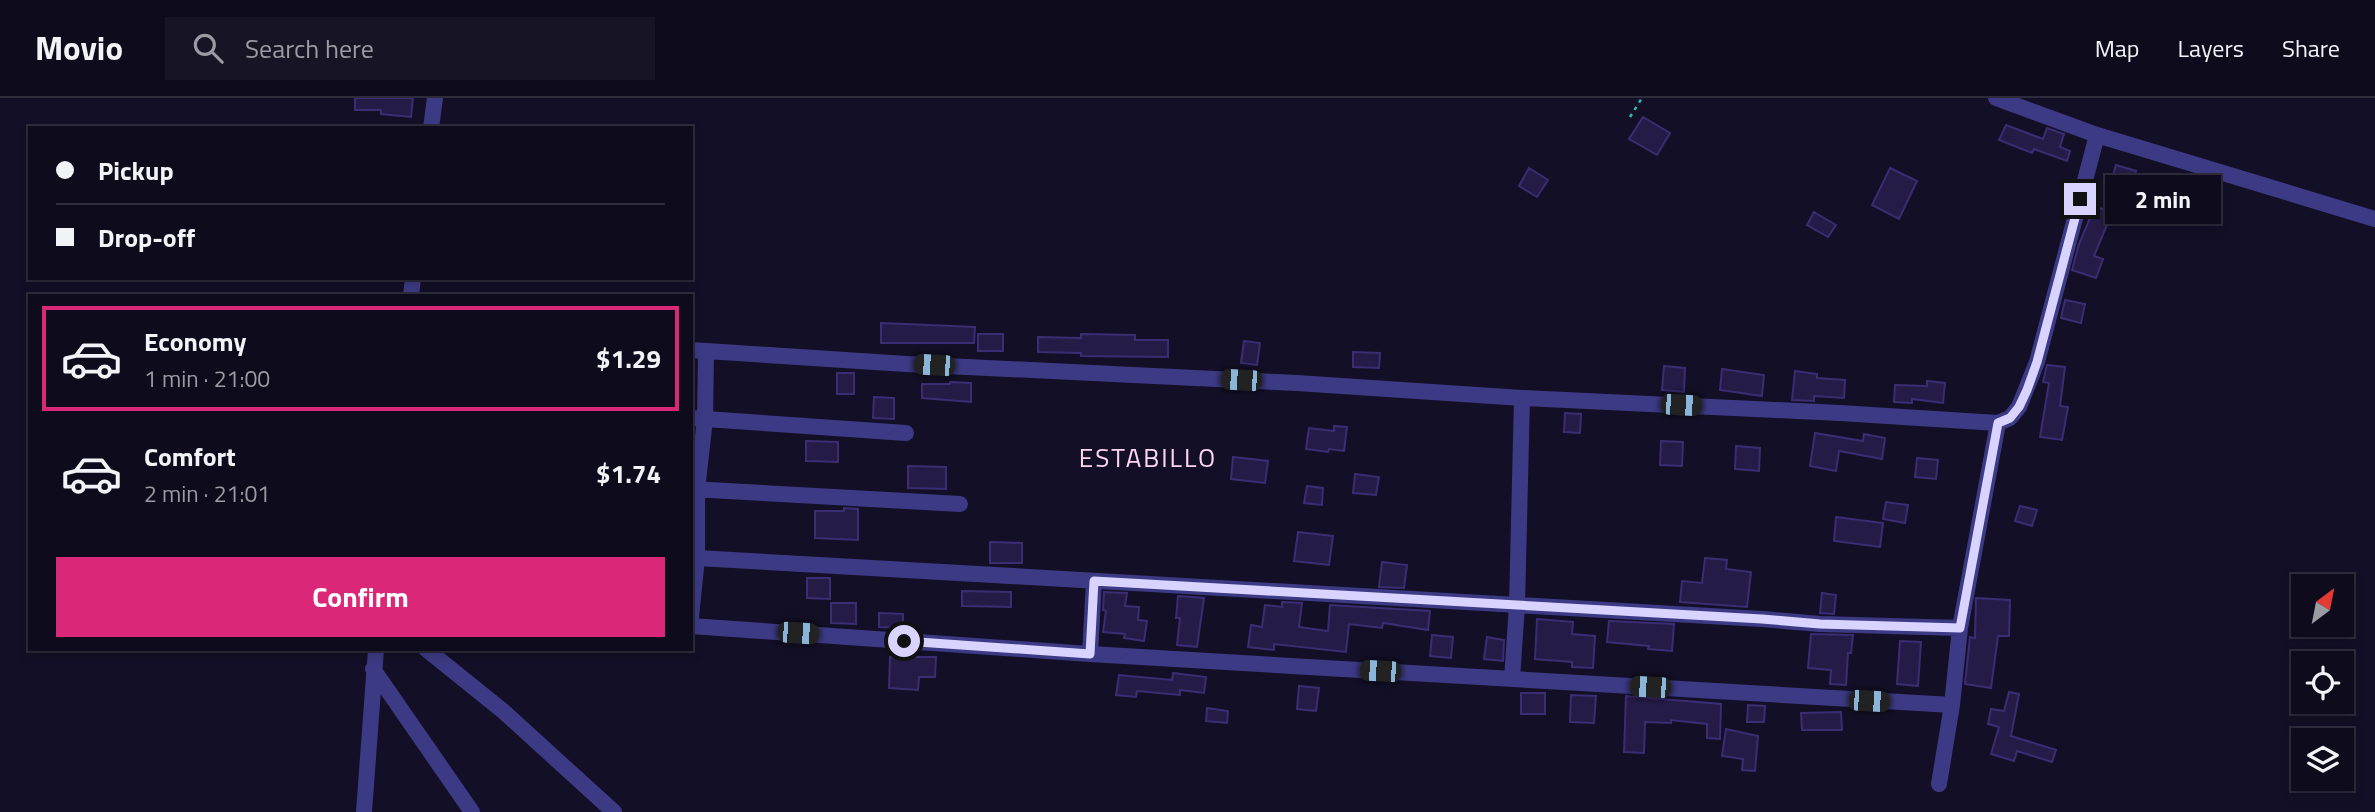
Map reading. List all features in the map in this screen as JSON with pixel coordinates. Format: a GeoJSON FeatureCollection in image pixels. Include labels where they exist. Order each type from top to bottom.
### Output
{"type":"FeatureCollection","features":[{"type":"Feature","properties":{"kind":"street"},"geometry":{"type":"LineString","coordinates":[[431,126],[435,98]]}},
{"type":"Feature","properties":{"kind":"street"},"geometry":{"type":"LineString","coordinates":[[1996,98],[2097,135],[2375,219]]}},
{"type":"Feature","properties":{"kind":"street"},"geometry":{"type":"LineString","coordinates":[[693,597],[697,558],[694,489],[699,350],[906,364],[1297,383],[1522,398],[1998,423],[2010,418],[2019,407],[2034,371],[2097,135]]}},
{"type":"Feature","properties":{"kind":"street"},"geometry":{"type":"LineString","coordinates":[[1512,679],[1517,605],[1522,398]]}},
{"type":"Feature","properties":{"kind":"street"},"geometry":{"type":"LineString","coordinates":[[698,418],[906,433]]}},
{"type":"Feature","properties":{"kind":"street"},"geometry":{"type":"LineString","coordinates":[[1939,784],[1952,705],[1960,628],[1998,423]]}},
{"type":"Feature","properties":{"kind":"street"},"geometry":{"type":"LineString","coordinates":[[694,489],[960,504]]}},
{"type":"Feature","properties":{"kind":"street"},"geometry":{"type":"LineString","coordinates":[[697,558],[1820,624],[1960,628]]}},
{"type":"Feature","properties":{"kind":"street"},"geometry":{"type":"LineString","coordinates":[[1090,654],[1094,581]]}},
{"type":"Feature","properties":{"kind":"street"},"geometry":{"type":"LineString","coordinates":[[693,626],[1090,654],[1952,705]]}},
{"type":"Feature","properties":{"kind":"street"},"geometry":{"type":"LineString","coordinates":[[364,812],[376,651]]}},
{"type":"Feature","properties":{"kind":"street"},"geometry":{"type":"LineString","coordinates":[[428,651],[503,711],[614,812]]}},
{"type":"Feature","properties":{"kind":"street"},"geometry":{"type":"LineString","coordinates":[[373,669],[472,812]]}},
{"type":"Feature","properties":{"kind":"path"},"geometry":{"type":"LineString","coordinates":[[1630,117],[1642,98]]}},
{"type":"Feature","properties":{"kind":"building"},"geometry":{"type":"Polygon","coordinates":[[[355,98],[413,98],[411,117],[381,114],[381,110],[355,110],[355,98]]]}},
{"type":"Feature","properties":{"kind":"building"},"geometry":{"type":"Polygon","coordinates":[[[1643,117],[1670,133],[1657,155],[1629,139],[1643,117]]]}},
{"type":"Feature","properties":{"kind":"building"},"geometry":{"type":"Polygon","coordinates":[[[2006,125],[2043,139],[2047,128],[2064,134],[2060,147],[2070,151],[2067,161],[2034,149],[2032,153],[1999,140],[2006,125]]]}},
{"type":"Feature","properties":{"kind":"building"},"geometry":{"type":"Polygon","coordinates":[[[2116,165],[2136,171],[2130,191],[2110,185],[2116,165]]]}},
{"type":"Feature","properties":{"kind":"building"},"geometry":{"type":"Polygon","coordinates":[[[1529,168],[1548,180],[1537,197],[1519,186],[1529,168]]]}},
{"type":"Feature","properties":{"kind":"building"},"geometry":{"type":"Polygon","coordinates":[[[1890,168],[1917,181],[1899,219],[1872,205],[1890,168]]]}},
{"type":"Feature","properties":{"kind":"building"},"geometry":{"type":"Polygon","coordinates":[[[2095,206],[2112,213],[2094,256],[2103,259],[2096,278],[2072,270],[2079,244],[2095,206]]]}},
{"type":"Feature","properties":{"kind":"building"},"geometry":{"type":"Polygon","coordinates":[[[1814,212],[1836,225],[1828,237],[1807,225],[1814,212]]]}},
{"type":"Feature","properties":{"kind":"building"},"geometry":{"type":"Polygon","coordinates":[[[2065,300],[2085,304],[2081,323],[2061,318],[2065,300]]]}},
{"type":"Feature","properties":{"kind":"building"},"geometry":{"type":"Polygon","coordinates":[[[881,323],[975,327],[974,343],[881,343],[881,323]]]}},
{"type":"Feature","properties":{"kind":"building"},"geometry":{"type":"Polygon","coordinates":[[[978,334],[1003,334],[1003,351],[978,351],[978,334]]]}},
{"type":"Feature","properties":{"kind":"building"},"geometry":{"type":"Polygon","coordinates":[[[1081,334],[1135,335],[1135,340],[1168,340],[1168,357],[1081,356],[1081,353],[1038,352],[1038,337],[1081,338],[1081,334]]]}},
{"type":"Feature","properties":{"kind":"building"},"geometry":{"type":"Polygon","coordinates":[[[1244,341],[1260,343],[1257,365],[1241,363],[1244,341]]]}},
{"type":"Feature","properties":{"kind":"building"},"geometry":{"type":"Polygon","coordinates":[[[1353,352],[1380,353],[1379,368],[1353,367],[1353,352]]]}},
{"type":"Feature","properties":{"kind":"building"},"geometry":{"type":"Polygon","coordinates":[[[2047,365],[2065,367],[2060,406],[2068,407],[2062,440],[2040,437],[2049,383],[2043,382],[2047,365]]]}},
{"type":"Feature","properties":{"kind":"building"},"geometry":{"type":"Polygon","coordinates":[[[1664,366],[1685,368],[1684,392],[1662,390],[1664,366]]]}},
{"type":"Feature","properties":{"kind":"building"},"geometry":{"type":"Polygon","coordinates":[[[1722,369],[1764,375],[1762,396],[1720,390],[1722,369]]]}},
{"type":"Feature","properties":{"kind":"building"},"geometry":{"type":"Polygon","coordinates":[[[1795,371],[1817,374],[1817,378],[1845,380],[1844,398],[1814,396],[1814,401],[1792,400],[1795,371]]]}},
{"type":"Feature","properties":{"kind":"building"},"geometry":{"type":"Polygon","coordinates":[[[837,373],[854,373],[854,394],[837,394],[837,373]]]}},
{"type":"Feature","properties":{"kind":"building"},"geometry":{"type":"Polygon","coordinates":[[[1927,381],[1945,383],[1943,403],[1912,399],[1912,403],[1894,402],[1895,385],[1927,386],[1927,381]]]}},
{"type":"Feature","properties":{"kind":"building"},"geometry":{"type":"Polygon","coordinates":[[[971,383],[971,402],[922,398],[922,384],[971,383]]]}},
{"type":"Feature","properties":{"kind":"building"},"geometry":{"type":"Polygon","coordinates":[[[874,397],[894,398],[894,419],[873,418],[874,397]]]}},
{"type":"Feature","properties":{"kind":"building"},"geometry":{"type":"Polygon","coordinates":[[[1565,413],[1581,414],[1580,433],[1564,432],[1565,413]]]}},
{"type":"Feature","properties":{"kind":"building"},"geometry":{"type":"Polygon","coordinates":[[[1334,426],[1347,427],[1344,451],[1306,449],[1309,428],[1334,431],[1334,426]]]}},
{"type":"Feature","properties":{"kind":"building"},"geometry":{"type":"Polygon","coordinates":[[[1815,433],[1863,441],[1864,434],[1885,438],[1882,459],[1839,451],[1836,471],[1810,466],[1815,433]]]}},
{"type":"Feature","properties":{"kind":"building"},"geometry":{"type":"Polygon","coordinates":[[[806,441],[838,442],[838,462],[806,461],[806,441]]]}},
{"type":"Feature","properties":{"kind":"building"},"geometry":{"type":"Polygon","coordinates":[[[1661,441],[1683,442],[1682,466],[1660,465],[1661,441]]]}},
{"type":"Feature","properties":{"kind":"building"},"geometry":{"type":"Polygon","coordinates":[[[1736,446],[1760,448],[1759,471],[1735,469],[1736,446]]]}},
{"type":"Feature","properties":{"kind":"building"},"geometry":{"type":"Polygon","coordinates":[[[1233,457],[1268,461],[1265,483],[1231,479],[1233,457]]]}},
{"type":"Feature","properties":{"kind":"building"},"geometry":{"type":"Polygon","coordinates":[[[1917,458],[1938,460],[1936,479],[1915,477],[1917,458]]]}},
{"type":"Feature","properties":{"kind":"building"},"geometry":{"type":"Polygon","coordinates":[[[908,466],[946,467],[946,489],[908,488],[908,466]]]}},
{"type":"Feature","properties":{"kind":"building"},"geometry":{"type":"Polygon","coordinates":[[[1355,474],[1379,477],[1376,495],[1353,493],[1355,474]]]}},
{"type":"Feature","properties":{"kind":"building"},"geometry":{"type":"Polygon","coordinates":[[[1307,486],[1323,488],[1322,505],[1304,503],[1307,486]]]}},
{"type":"Feature","properties":{"kind":"building"},"geometry":{"type":"Polygon","coordinates":[[[1886,502],[1908,505],[1905,523],[1883,519],[1886,502]]]}},
{"type":"Feature","properties":{"kind":"building"},"geometry":{"type":"Polygon","coordinates":[[[2020,506],[2037,510],[2032,526],[2015,521],[2020,506]]]}},
{"type":"Feature","properties":{"kind":"building"},"geometry":{"type":"Polygon","coordinates":[[[844,508],[858,509],[858,540],[815,538],[815,511],[844,511],[844,508]]]}},
{"type":"Feature","properties":{"kind":"building"},"geometry":{"type":"Polygon","coordinates":[[[1836,517],[1883,523],[1880,547],[1834,541],[1836,517]]]}},
{"type":"Feature","properties":{"kind":"building"},"geometry":{"type":"Polygon","coordinates":[[[1298,532],[1333,536],[1329,565],[1294,561],[1298,532]]]}},
{"type":"Feature","properties":{"kind":"building"},"geometry":{"type":"Polygon","coordinates":[[[990,542],[1022,543],[1022,563],[990,563],[990,542]]]}},
{"type":"Feature","properties":{"kind":"building"},"geometry":{"type":"Polygon","coordinates":[[[1705,558],[1727,560],[1726,569],[1751,572],[1747,607],[1680,602],[1682,581],[1702,583],[1705,558]]]}},
{"type":"Feature","properties":{"kind":"building"},"geometry":{"type":"Polygon","coordinates":[[[1382,562],[1407,565],[1404,588],[1379,587],[1382,562]]]}},
{"type":"Feature","properties":{"kind":"building"},"geometry":{"type":"Polygon","coordinates":[[[807,578],[830,578],[830,599],[807,598],[807,578]]]}},
{"type":"Feature","properties":{"kind":"building"},"geometry":{"type":"Polygon","coordinates":[[[962,591],[1011,592],[1011,607],[962,606],[962,591]]]}},
{"type":"Feature","properties":{"kind":"building"},"geometry":{"type":"Polygon","coordinates":[[[1104,592],[1127,593],[1125,606],[1139,607],[1138,620],[1147,621],[1144,641],[1124,638],[1125,634],[1103,632],[1106,611],[1103,610],[1104,592]]]}},
{"type":"Feature","properties":{"kind":"building"},"geometry":{"type":"Polygon","coordinates":[[[1822,593],[1836,595],[1834,614],[1820,613],[1822,593]]]}},
{"type":"Feature","properties":{"kind":"building"},"geometry":{"type":"Polygon","coordinates":[[[1178,596],[1204,598],[1197,647],[1177,645],[1180,618],[1176,618],[1178,596]]]}},
{"type":"Feature","properties":{"kind":"building"},"geometry":{"type":"Polygon","coordinates":[[[1976,598],[2010,600],[2009,636],[1998,636],[1991,688],[1965,684],[1970,637],[1975,638],[1976,598]]]}},
{"type":"Feature","properties":{"kind":"building"},"geometry":{"type":"Polygon","coordinates":[[[1282,602],[1302,603],[1299,627],[1328,631],[1330,605],[1430,611],[1428,630],[1383,623],[1382,628],[1349,624],[1346,652],[1274,644],[1274,650],[1248,647],[1251,625],[1262,627],[1265,605],[1282,607],[1282,602]]]}},
{"type":"Feature","properties":{"kind":"building"},"geometry":{"type":"Polygon","coordinates":[[[831,603],[856,603],[856,624],[831,623],[831,603]]]}},
{"type":"Feature","properties":{"kind":"building"},"geometry":{"type":"Polygon","coordinates":[[[879,613],[903,614],[903,628],[879,627],[879,613]]]}},
{"type":"Feature","properties":{"kind":"building"},"geometry":{"type":"Polygon","coordinates":[[[1537,619],[1573,622],[1572,634],[1595,636],[1593,668],[1572,667],[1572,662],[1535,659],[1537,619]]]}},
{"type":"Feature","properties":{"kind":"building"},"geometry":{"type":"Polygon","coordinates":[[[1609,621],[1674,624],[1672,651],[1607,642],[1609,621]]]}},
{"type":"Feature","properties":{"kind":"building"},"geometry":{"type":"Polygon","coordinates":[[[1811,634],[1853,635],[1851,653],[1848,653],[1846,685],[1830,684],[1831,670],[1808,668],[1811,634]]]}},
{"type":"Feature","properties":{"kind":"building"},"geometry":{"type":"Polygon","coordinates":[[[1432,635],[1453,637],[1451,658],[1430,656],[1432,635]]]}},
{"type":"Feature","properties":{"kind":"building"},"geometry":{"type":"Polygon","coordinates":[[[1487,637],[1504,640],[1503,661],[1484,659],[1487,637]]]}},
{"type":"Feature","properties":{"kind":"building"},"geometry":{"type":"Polygon","coordinates":[[[1900,641],[1921,642],[1918,686],[1897,684],[1900,641]]]}},
{"type":"Feature","properties":{"kind":"building"},"geometry":{"type":"Polygon","coordinates":[[[890,657],[936,657],[935,677],[919,677],[918,690],[889,688],[890,657]]]}},
{"type":"Feature","properties":{"kind":"building"},"geometry":{"type":"Polygon","coordinates":[[[1173,673],[1206,677],[1204,693],[1180,690],[1180,695],[1137,691],[1136,697],[1116,695],[1119,675],[1172,680],[1173,673]]]}},
{"type":"Feature","properties":{"kind":"building"},"geometry":{"type":"Polygon","coordinates":[[[1299,686],[1319,688],[1316,711],[1297,709],[1299,686]]]}},
{"type":"Feature","properties":{"kind":"building"},"geometry":{"type":"Polygon","coordinates":[[[2009,692],[2019,694],[2011,736],[2056,750],[2052,762],[2017,751],[2014,761],[1991,754],[1999,727],[1988,724],[1991,709],[2004,711],[2009,692]]]}},
{"type":"Feature","properties":{"kind":"building"},"geometry":{"type":"Polygon","coordinates":[[[1521,693],[1545,693],[1545,714],[1521,714],[1521,693]]]}},
{"type":"Feature","properties":{"kind":"building"},"geometry":{"type":"Polygon","coordinates":[[[1571,695],[1596,696],[1594,723],[1570,722],[1571,695]]]}},
{"type":"Feature","properties":{"kind":"building"},"geometry":{"type":"Polygon","coordinates":[[[1626,696],[1721,704],[1720,739],[1707,738],[1707,724],[1671,720],[1671,723],[1645,722],[1644,753],[1624,752],[1626,696]]]}},
{"type":"Feature","properties":{"kind":"building"},"geometry":{"type":"Polygon","coordinates":[[[1748,705],[1765,706],[1764,722],[1747,722],[1748,705]]]}},
{"type":"Feature","properties":{"kind":"building"},"geometry":{"type":"Polygon","coordinates":[[[1207,708],[1228,711],[1227,723],[1206,721],[1207,708]]]}},
{"type":"Feature","properties":{"kind":"building"},"geometry":{"type":"Polygon","coordinates":[[[1841,712],[1842,730],[1802,730],[1801,713],[1841,712]]]}},
{"type":"Feature","properties":{"kind":"building"},"geometry":{"type":"Polygon","coordinates":[[[1726,729],[1758,736],[1755,771],[1742,770],[1743,759],[1722,756],[1726,729]]]}},
{"type":"Feature","properties":{"kind":"district","name":"ESTABILLO"},"geometry":{"type":"Point","coordinates":[1148,457]}},
{"type":"Feature","properties":{"kind":"route"},"geometry":{"type":"LineString","coordinates":[[904,641],[1090,654],[1094,581],[1820,624],[1960,628],[1998,423],[2010,418],[2027,390],[2037,362],[2080,199]]}}]}
